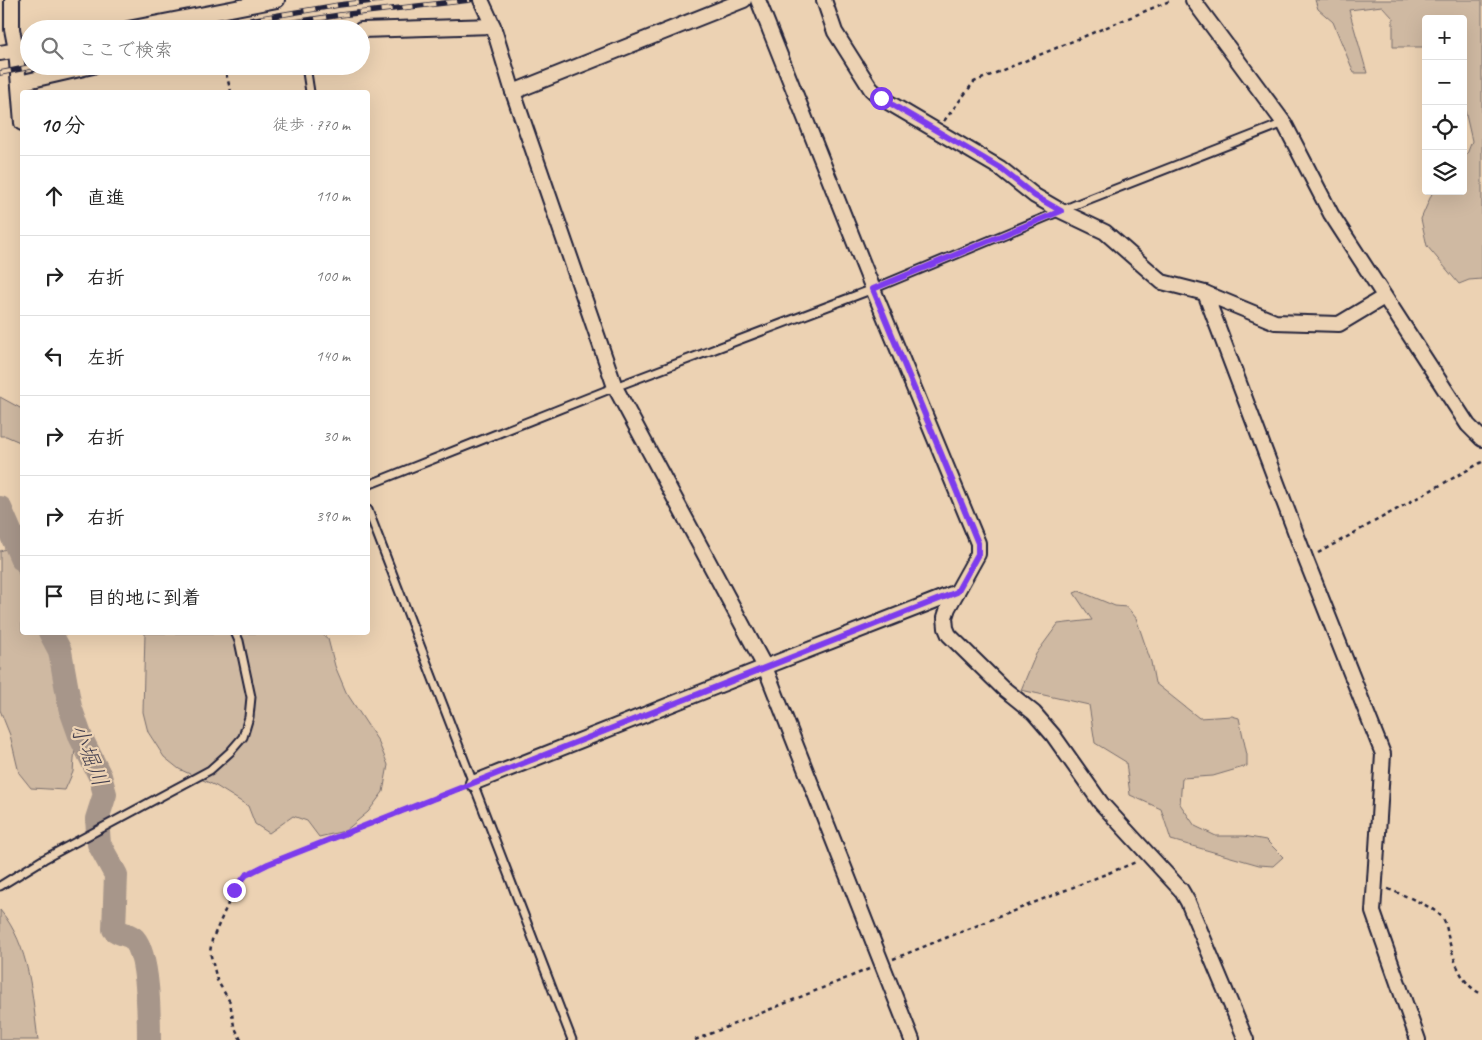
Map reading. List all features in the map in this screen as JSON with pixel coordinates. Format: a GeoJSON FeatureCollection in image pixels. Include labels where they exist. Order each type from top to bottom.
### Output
{"type":"FeatureCollection","features":[{"type":"Feature","properties":{"kind":"street"},"geometry":{"type":"LineString","coordinates":[[12,0],[6,30],[20,46]]}},
{"type":"Feature","properties":{"kind":"street"},"geometry":{"type":"LineString","coordinates":[[174,20],[277,0]]}},
{"type":"Feature","properties":{"kind":"street"},"geometry":{"type":"LineString","coordinates":[[513,92],[744,0]]}},
{"type":"Feature","properties":{"kind":"street"},"geometry":{"type":"LineString","coordinates":[[758,0],[873,289],[978,543],[978,554],[945,617],[949,635],[997,682],[1034,714],[1053,735],[1101,803],[1181,890],[1188,902],[1246,1040]]}},
{"type":"Feature","properties":{"kind":"street"},"geometry":{"type":"LineString","coordinates":[[824,0],[835,32],[871,89],[881,98],[1000,168],[1035,196],[1105,232],[1162,282],[1205,293],[1275,322],[1339,324],[1384,297]]}},
{"type":"Feature","properties":{"kind":"street"},"geometry":{"type":"LineString","coordinates":[[1192,0],[1284,123],[1331,214],[1468,425],[1482,439]]}},
{"type":"Feature","properties":{"kind":"street"},"geometry":{"type":"LineString","coordinates":[[483,6],[493,26],[513,92],[615,387],[765,666],[912,1040]]}},
{"type":"Feature","properties":{"kind":"street"},"geometry":{"type":"LineString","coordinates":[[370,30],[493,26]]}},
{"type":"Feature","properties":{"kind":"street"},"geometry":{"type":"LineString","coordinates":[[0,53],[20,50]]}},
{"type":"Feature","properties":{"kind":"street"},"geometry":{"type":"LineString","coordinates":[[20,74],[20,96]]}},
{"type":"Feature","properties":{"kind":"street"},"geometry":{"type":"LineString","coordinates":[[19,83],[53,75]]}},
{"type":"Feature","properties":{"kind":"street"},"geometry":{"type":"LineString","coordinates":[[1205,293],[1306,560],[1383,754],[1373,912],[1418,1040]]}},
{"type":"Feature","properties":{"kind":"street"},"geometry":{"type":"LineString","coordinates":[[473,784],[765,666],[957,592]]}},
{"type":"Feature","properties":{"kind":"lane"},"geometry":{"type":"LineString","coordinates":[[307,75],[310,90]]}},
{"type":"Feature","properties":{"kind":"lane"},"geometry":{"type":"LineString","coordinates":[[370,484],[615,387],[873,289],[1061,211],[1284,123]]}},
{"type":"Feature","properties":{"kind":"lane"},"geometry":{"type":"LineString","coordinates":[[370,515],[572,1040]]}},
{"type":"Feature","properties":{"kind":"lane"},"geometry":{"type":"LineString","coordinates":[[0,886],[44,859],[210,770],[230,752],[243,736],[249,717],[251,697],[236,635]]}},
{"type":"Feature","properties":{"kind":"path"},"geometry":{"type":"LineString","coordinates":[[936,130],[974,82],[1172,0]]}},
{"type":"Feature","properties":{"kind":"path"},"geometry":{"type":"LineString","coordinates":[[226,75],[230,90]]}},
{"type":"Feature","properties":{"kind":"path"},"geometry":{"type":"LineString","coordinates":[[1306,560],[1482,462]]}},
{"type":"Feature","properties":{"kind":"path"},"geometry":{"type":"LineString","coordinates":[[241,1040],[234,1026],[230,1002],[217,980],[210,952],[212,940],[234,890],[246,875],[268,864],[473,784]]}},
{"type":"Feature","properties":{"kind":"path"},"geometry":{"type":"LineString","coordinates":[[695,1040],[1150,856]]}},
{"type":"Feature","properties":{"kind":"path"},"geometry":{"type":"LineString","coordinates":[[1375,884],[1413,899],[1441,915],[1446,925],[1453,957],[1473,990],[1482,994]]}},
{"type":"Feature","properties":{"kind":"shaded area"},"geometry":{"type":"Polygon","coordinates":[[[1315,0],[1482,0],[1482,279],[1469,280],[1459,284],[1427,246],[1421,219],[1431,195],[1467,195],[1467,154],[1472,141],[1467,119],[1467,15],[1422,15],[1422,47],[1393,47],[1393,18],[1382,6],[1349,10],[1367,73],[1354,73],[1333,22],[1318,9],[1315,0]]]}},
{"type":"Feature","properties":{"kind":"shaded area"},"geometry":{"type":"Polygon","coordinates":[[[0,397],[20,408],[20,442],[6,436],[0,436],[0,397]]]}},
{"type":"Feature","properties":{"kind":"shaded area"},"geometry":{"type":"Polygon","coordinates":[[[11,547],[20,577],[20,635],[43,635],[51,651],[75,747],[73,772],[65,790],[31,788],[19,773],[10,735],[0,710],[0,551],[11,547]]]}},
{"type":"Feature","properties":{"kind":"shaded area"},"geometry":{"type":"Polygon","coordinates":[[[1079,591],[1115,606],[1127,607],[1136,618],[1151,662],[1155,683],[1199,718],[1232,716],[1239,718],[1247,755],[1247,766],[1213,776],[1182,778],[1180,804],[1195,826],[1216,836],[1244,836],[1266,840],[1283,857],[1273,866],[1259,865],[1171,840],[1161,809],[1130,795],[1126,762],[1095,743],[1089,705],[1021,690],[1036,654],[1058,624],[1092,620],[1074,593],[1079,591]]]}},
{"type":"Feature","properties":{"kind":"shaded area"},"geometry":{"type":"Polygon","coordinates":[[[145,635],[323,635],[328,639],[335,666],[346,692],[378,741],[388,765],[383,792],[368,812],[345,831],[319,837],[307,821],[293,816],[269,833],[255,824],[248,806],[216,786],[179,769],[164,757],[148,732],[143,712],[145,635]]]}},
{"type":"Feature","properties":{"kind":"shaded area"},"geometry":{"type":"Polygon","coordinates":[[[0,910],[18,939],[24,955],[38,1040],[0,1040],[0,910]]]}},
{"type":"Feature","properties":{"kind":"waterway","name":"小堀川"},"geometry":{"type":"LineString","coordinates":[[0,508],[20,554]]}},
{"type":"Feature","properties":{"kind":"waterway","name":"小堀川"},"geometry":{"type":"LineString","coordinates":[[52,635],[60,651],[70,707],[81,738],[100,776],[105,794],[97,819],[99,844],[116,875],[114,929],[134,939],[143,959],[147,987],[149,1040]]}},
{"type":"Feature","properties":{"kind":"railway"},"geometry":{"type":"LineString","coordinates":[[250,20],[381,0]]}},
{"type":"Feature","properties":{"kind":"railway"},"geometry":{"type":"LineString","coordinates":[[308,20],[470,0]]}},
{"type":"Feature","properties":{"kind":"railway"},"geometry":{"type":"LineString","coordinates":[[0,73],[20,69]]}},
{"type":"Feature","properties":{"kind":"route"},"geometry":{"type":"LineString","coordinates":[[234,890],[246,875],[268,864],[473,784],[765,666],[957,592],[978,554],[978,543],[873,289],[1061,211],[1035,196],[1000,168],[881,98]]}}]}
